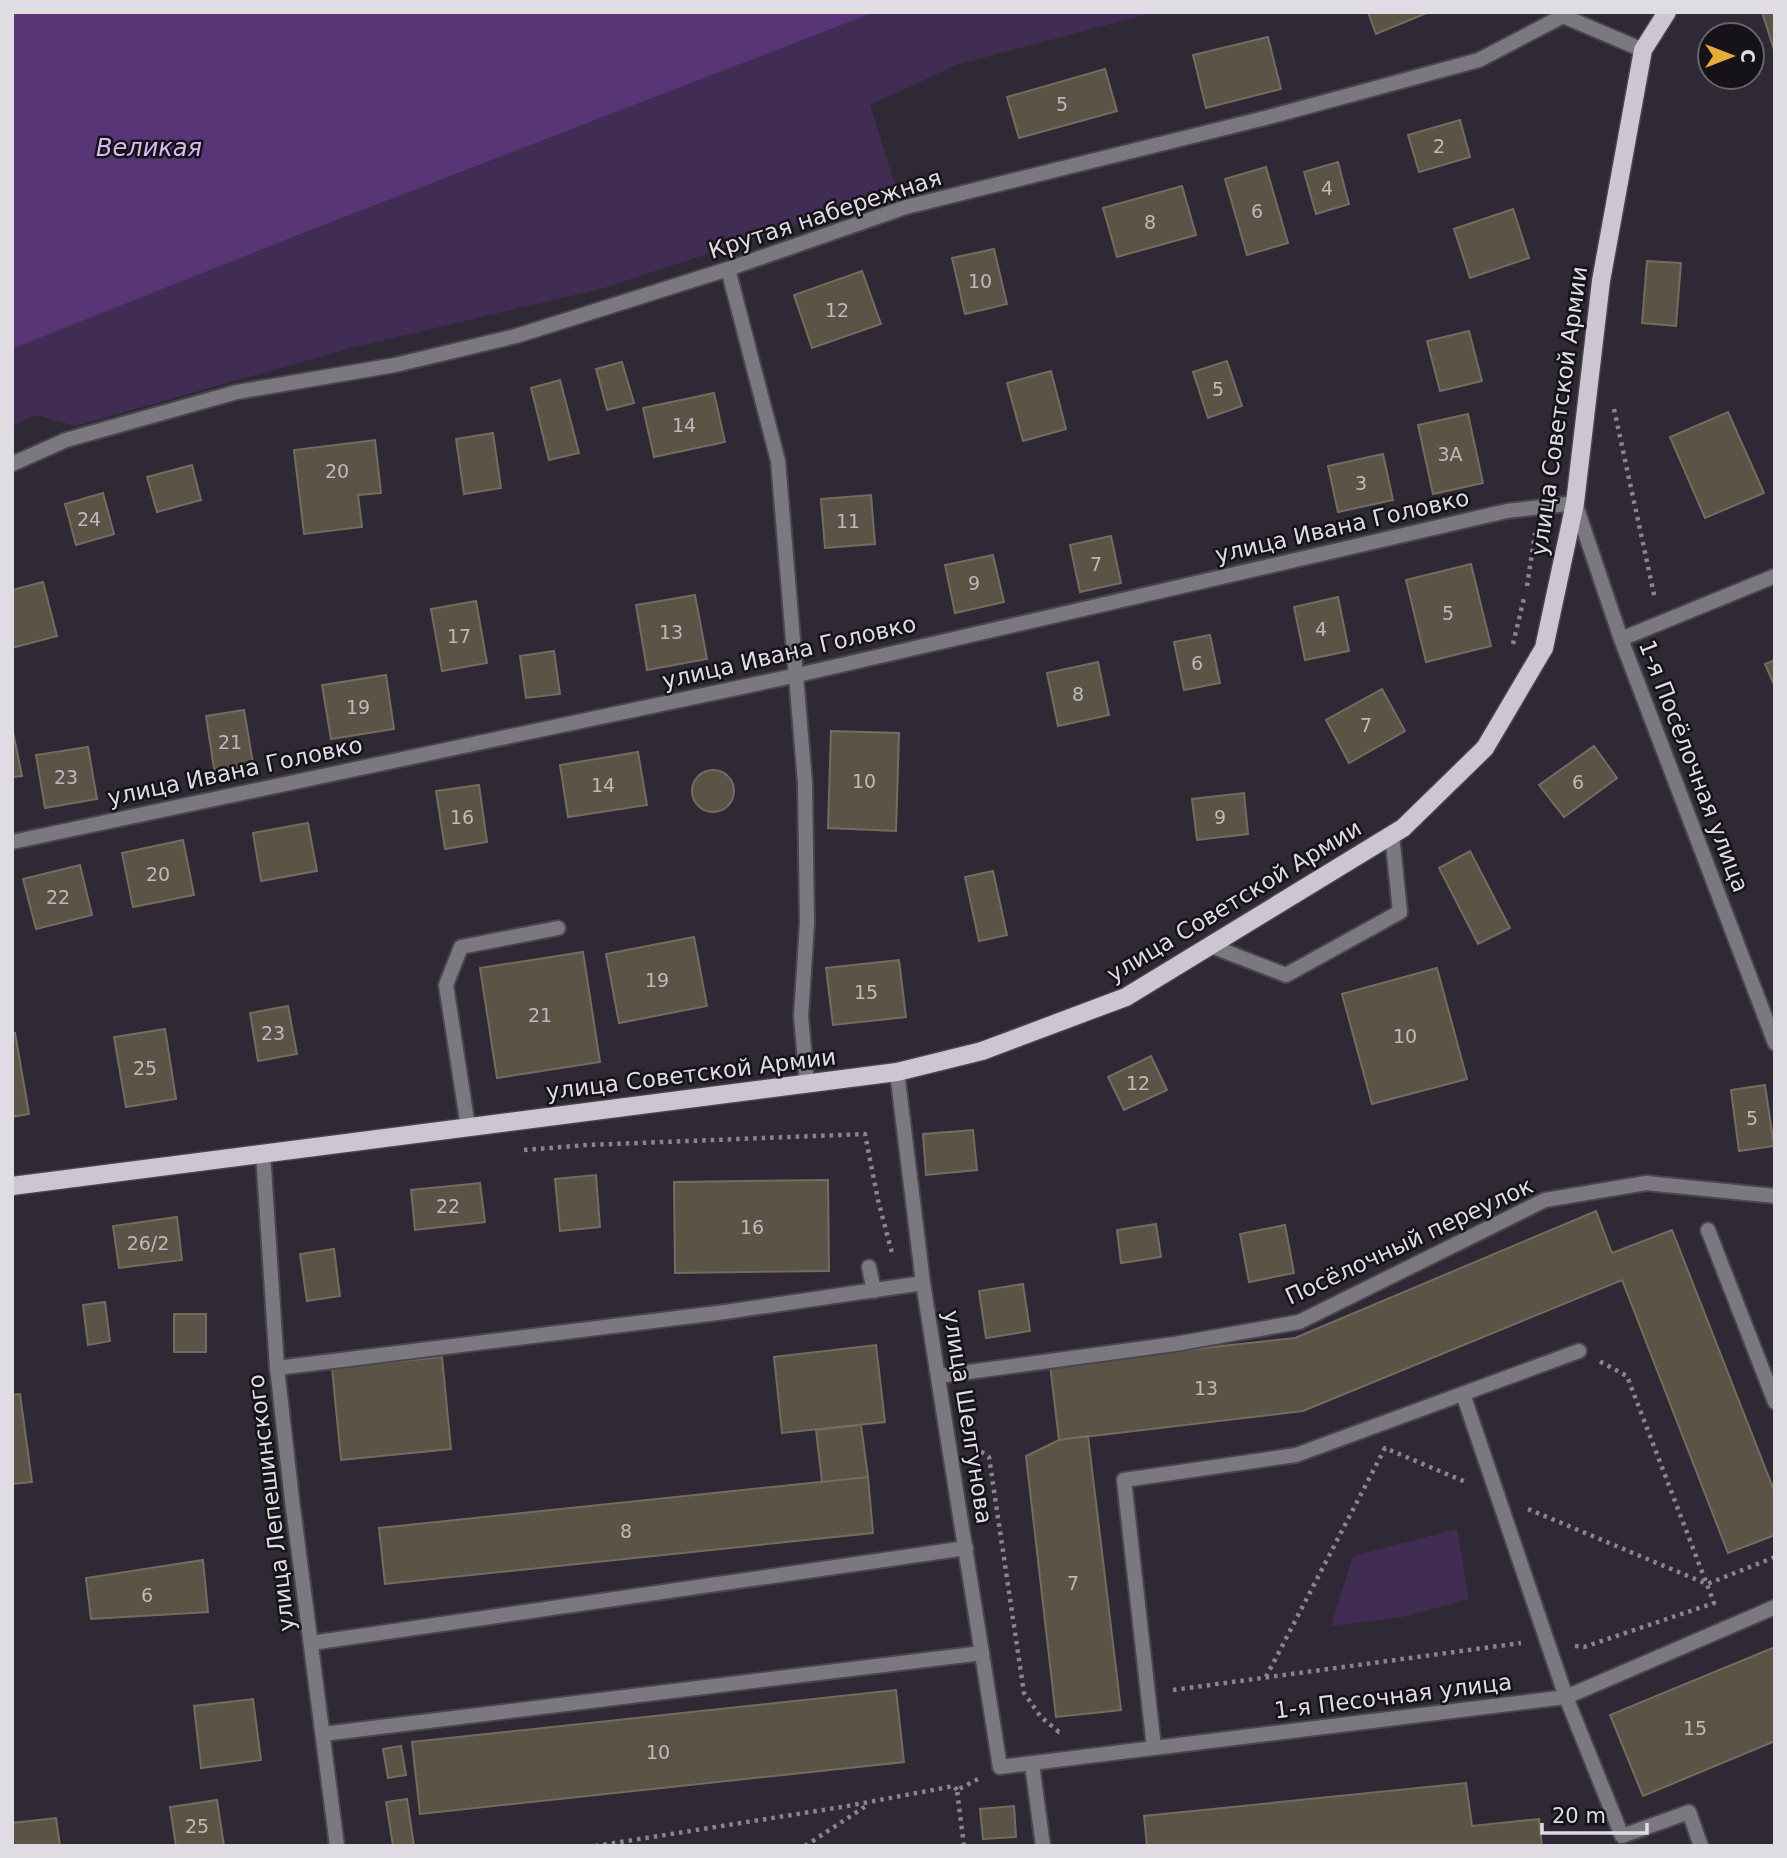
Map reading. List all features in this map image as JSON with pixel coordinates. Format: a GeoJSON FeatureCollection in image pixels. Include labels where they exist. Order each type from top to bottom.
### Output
{"type":"FeatureCollection","features":[{"type":"Feature","properties":{"kind":"main road","name":"улица Советской Армии"},"geometry":{"type":"LineString","coordinates":[[12,1185],[897,1072],[982,1051],[1126,997],[1403,828],[1485,748],[1544,648],[1575,503],[1601,281],[1643,50],[1667,12]]}},
{"type":"Feature","properties":{"kind":"street","name":"Крутая набережная"},"geometry":{"type":"LineString","coordinates":[[12,464],[66,440],[237,392],[395,365],[516,336],[728,269],[906,207],[1265,118],[1479,60],[1563,16],[1643,50]]}},
{"type":"Feature","properties":{"kind":"street"},"geometry":{"type":"LineString","coordinates":[[728,269],[778,461],[805,783],[807,923],[801,1016],[807,1084]]}},
{"type":"Feature","properties":{"kind":"street","name":"улица Ивана Головко"},"geometry":{"type":"LineString","coordinates":[[12,842],[798,675],[1507,511],[1575,503]]}},
{"type":"Feature","properties":{"kind":"street","name":"1-я Посёлочная улица"},"geometry":{"type":"LineString","coordinates":[[1575,503],[1621,639],[1775,1043]]}},
{"type":"Feature","properties":{"kind":"street"},"geometry":{"type":"LineString","coordinates":[[1621,639],[1775,576]]}},
{"type":"Feature","properties":{"kind":"street"},"geometry":{"type":"LineString","coordinates":[[1211,946],[1286,975],[1400,912],[1392,835]]}},
{"type":"Feature","properties":{"kind":"street"},"geometry":{"type":"LineString","coordinates":[[468,1127],[446,985],[461,947],[558,929]]}},
{"type":"Feature","properties":{"kind":"street","name":"улица Шелгунова"},"geometry":{"type":"LineString","coordinates":[[897,1072],[923,1283],[1000,1767]]}},
{"type":"Feature","properties":{"kind":"street","name":"улица Лепешинского"},"geometry":{"type":"LineString","coordinates":[[263,1153],[277,1368],[337,1846]]}},
{"type":"Feature","properties":{"kind":"street","name":"Посёлочный переулок"},"geometry":{"type":"LineString","coordinates":[[939,1376],[1175,1343],[1299,1322],[1545,1200],[1646,1183],[1775,1196]]}},
{"type":"Feature","properties":{"kind":"street"},"geometry":{"type":"LineString","coordinates":[[1708,1230],[1775,1402]]}},
{"type":"Feature","properties":{"kind":"street"},"geometry":{"type":"LineString","coordinates":[[869,1267],[874,1292]]}},
{"type":"Feature","properties":{"kind":"street"},"geometry":{"type":"LineString","coordinates":[[277,1368],[874,1292],[923,1283]]}},
{"type":"Feature","properties":{"kind":"street"},"geometry":{"type":"LineString","coordinates":[[1154,1748],[1124,1480],[1296,1455],[1579,1351]]}},
{"type":"Feature","properties":{"kind":"street"},"geometry":{"type":"LineString","coordinates":[[1463,1394],[1566,1697],[1621,1841],[1689,1812],[1701,1846]]}},
{"type":"Feature","properties":{"kind":"street"},"geometry":{"type":"LineString","coordinates":[[311,1643],[966,1548]]}},
{"type":"Feature","properties":{"kind":"street","name":"1-я Песочная улица"},"geometry":{"type":"LineString","coordinates":[[1000,1767],[1566,1697],[1775,1607]]}},
{"type":"Feature","properties":{"kind":"street"},"geometry":{"type":"LineString","coordinates":[[323,1734],[982,1653]]}},
{"type":"Feature","properties":{"kind":"street"},"geometry":{"type":"LineString","coordinates":[[1032,1764],[1043,1846]]}},
{"type":"Feature","properties":{"kind":"path"},"geometry":{"type":"LineString","coordinates":[[1611,396],[1660,623]]}},
{"type":"Feature","properties":{"kind":"path"},"geometry":{"type":"LineString","coordinates":[[1510,657],[1526,591],[1539,507]]}},
{"type":"Feature","properties":{"kind":"path"},"geometry":{"type":"LineString","coordinates":[[518,1150],[865,1134],[878,1200],[901,1287]]}},
{"type":"Feature","properties":{"kind":"path"},"geometry":{"type":"LineString","coordinates":[[1148,1693],[1520,1643],[1584,1647],[1714,1603],[1627,1376],[1579,1351]]}},
{"type":"Feature","properties":{"kind":"path"},"geometry":{"type":"LineString","coordinates":[[1265,1678],[1385,1448],[1471,1485]]}},
{"type":"Feature","properties":{"kind":"path"},"geometry":{"type":"LineString","coordinates":[[989,1457],[1024,1693],[1041,1717],[1059,1732],[1070,1730]]}},
{"type":"Feature","properties":{"kind":"path"},"geometry":{"type":"LineString","coordinates":[[1521,1506],[1707,1584],[1775,1557]]}},
{"type":"Feature","properties":{"kind":"path"},"geometry":{"type":"LineString","coordinates":[[957,1790],[1000,1767]]}},
{"type":"Feature","properties":{"kind":"path"},"geometry":{"type":"LineString","coordinates":[[595,1846],[954,1786],[957,1790],[964,1846]]}},
{"type":"Feature","properties":{"kind":"path"},"geometry":{"type":"LineString","coordinates":[[805,1846],[872,1801]]}},
{"type":"Feature","properties":{"kind":"shaded area"},"geometry":{"type":"Polygon","coordinates":[[[875,12],[1156,12],[959,64],[870,105],[897,191],[604,288],[351,348],[75,426],[37,415],[12,426],[12,349],[298,235],[875,12]]]}},
{"type":"Feature","properties":{"kind":"shaded area"},"geometry":{"type":"Polygon","coordinates":[[[1457,1529],[1469,1599],[1403,1617],[1331,1626],[1353,1556],[1457,1529]]]}},
{"type":"Feature","properties":{"kind":"water","name":"Великая"},"geometry":{"type":"Polygon","coordinates":[[[12,12],[875,12],[298,235],[12,349],[12,12]]]}},
{"type":"Feature","properties":{"kind":"building"},"geometry":{"type":"Polygon","coordinates":[[[1368,12],[1429,12],[1376,34],[1368,12]]]}},
{"type":"Feature","properties":{"kind":"building"},"geometry":{"type":"Polygon","coordinates":[[[1762,12],[1775,12],[1775,53],[1766,21],[1762,12]]]}},
{"type":"Feature","properties":{"kind":"building"},"geometry":{"type":"Polygon","coordinates":[[[1268,37],[1281,89],[1206,108],[1193,55],[1268,37]]]}},
{"type":"Feature","properties":{"kind":"building"},"geometry":{"type":"Polygon","coordinates":[[[1105,69],[1117,111],[1019,138],[1007,97],[1105,69]]]}},
{"type":"Feature","properties":{"kind":"building"},"geometry":{"type":"Polygon","coordinates":[[[1460,120],[1470,157],[1419,172],[1408,135],[1460,120]]]}},
{"type":"Feature","properties":{"kind":"building"},"geometry":{"type":"Polygon","coordinates":[[[1338,162],[1349,204],[1316,214],[1304,172],[1338,162]]]}},
{"type":"Feature","properties":{"kind":"building"},"geometry":{"type":"Polygon","coordinates":[[[1266,167],[1288,243],[1247,255],[1225,179],[1266,167]]]}},
{"type":"Feature","properties":{"kind":"building"},"geometry":{"type":"Polygon","coordinates":[[[1182,186],[1196,235],[1117,257],[1103,208],[1182,186]]]}},
{"type":"Feature","properties":{"kind":"building"},"geometry":{"type":"Polygon","coordinates":[[[1513,209],[1529,258],[1470,278],[1454,229],[1513,209]]]}},
{"type":"Feature","properties":{"kind":"building"},"geometry":{"type":"Polygon","coordinates":[[[994,249],[1007,304],[965,314],[952,258],[994,249]]]}},
{"type":"Feature","properties":{"kind":"building"},"geometry":{"type":"Polygon","coordinates":[[[1647,261],[1681,263],[1676,326],[1642,323],[1647,261]]]}},
{"type":"Feature","properties":{"kind":"building"},"geometry":{"type":"Polygon","coordinates":[[[862,271],[881,324],[812,348],[794,295],[862,271]]]}},
{"type":"Feature","properties":{"kind":"building"},"geometry":{"type":"Polygon","coordinates":[[[1469,331],[1482,381],[1440,391],[1427,341],[1469,331]]]}},
{"type":"Feature","properties":{"kind":"building"},"geometry":{"type":"Polygon","coordinates":[[[1227,361],[1242,406],[1208,418],[1193,372],[1227,361]]]}},
{"type":"Feature","properties":{"kind":"building"},"geometry":{"type":"Polygon","coordinates":[[[622,362],[634,403],[607,410],[596,369],[622,362]]]}},
{"type":"Feature","properties":{"kind":"building"},"geometry":{"type":"Polygon","coordinates":[[[1051,371],[1066,429],[1023,441],[1007,383],[1051,371]]]}},
{"type":"Feature","properties":{"kind":"building"},"geometry":{"type":"Polygon","coordinates":[[[560,380],[579,453],[549,460],[531,388],[560,380]]]}},
{"type":"Feature","properties":{"kind":"building"},"geometry":{"type":"Polygon","coordinates":[[[714,393],[725,442],[654,457],[643,408],[714,393]]]}},
{"type":"Feature","properties":{"kind":"building"},"geometry":{"type":"Polygon","coordinates":[[[1728,412],[1764,493],[1705,518],[1670,437],[1728,412]]]}},
{"type":"Feature","properties":{"kind":"building"},"geometry":{"type":"Polygon","coordinates":[[[1468,414],[1483,483],[1433,494],[1418,425],[1468,414]]]}},
{"type":"Feature","properties":{"kind":"building"},"geometry":{"type":"Polygon","coordinates":[[[493,433],[501,488],[464,494],[456,439],[493,433]]]}},
{"type":"Feature","properties":{"kind":"building"},"geometry":{"type":"Polygon","coordinates":[[[375,440],[381,493],[358,495],[362,527],[304,534],[294,450],[375,440]]]}},
{"type":"Feature","properties":{"kind":"building"},"geometry":{"type":"Polygon","coordinates":[[[1383,454],[1393,500],[1338,512],[1328,466],[1383,454]]]}},
{"type":"Feature","properties":{"kind":"building"},"geometry":{"type":"Polygon","coordinates":[[[192,465],[201,500],[157,512],[147,477],[192,465]]]}},
{"type":"Feature","properties":{"kind":"building"},"geometry":{"type":"Polygon","coordinates":[[[103,493],[114,534],[76,545],[65,504],[103,493]]]}},
{"type":"Feature","properties":{"kind":"building"},"geometry":{"type":"Polygon","coordinates":[[[871,495],[875,544],[825,548],[821,499],[871,495]]]}},
{"type":"Feature","properties":{"kind":"building"},"geometry":{"type":"Polygon","coordinates":[[[1111,536],[1121,583],[1080,592],[1070,545],[1111,536]]]}},
{"type":"Feature","properties":{"kind":"building"},"geometry":{"type":"Polygon","coordinates":[[[993,555],[1004,602],[955,613],[945,565],[993,555]]]}},
{"type":"Feature","properties":{"kind":"building"},"geometry":{"type":"Polygon","coordinates":[[[1471,564],[1491,646],[1426,662],[1406,580],[1471,564]]]}},
{"type":"Feature","properties":{"kind":"building"},"geometry":{"type":"Polygon","coordinates":[[[43,582],[57,636],[12,648],[12,590],[43,582]]]}},
{"type":"Feature","properties":{"kind":"building"},"geometry":{"type":"Polygon","coordinates":[[[695,595],[707,659],[647,670],[636,605],[695,595]]]}},
{"type":"Feature","properties":{"kind":"building"},"geometry":{"type":"Polygon","coordinates":[[[1338,597],[1349,651],[1305,660],[1294,607],[1338,597]]]}},
{"type":"Feature","properties":{"kind":"building"},"geometry":{"type":"Polygon","coordinates":[[[476,601],[487,663],[442,671],[431,609],[476,601]]]}},
{"type":"Feature","properties":{"kind":"building"},"geometry":{"type":"Polygon","coordinates":[[[1210,635],[1220,683],[1184,690],[1174,642],[1210,635]]]}},
{"type":"Feature","properties":{"kind":"building"},"geometry":{"type":"Polygon","coordinates":[[[554,651],[560,694],[526,698],[520,656],[554,651]]]}},
{"type":"Feature","properties":{"kind":"building"},"geometry":{"type":"Polygon","coordinates":[[[1775,660],[1775,687],[1765,664],[1775,660]]]}},
{"type":"Feature","properties":{"kind":"building"},"geometry":{"type":"Polygon","coordinates":[[[1098,662],[1109,715],[1058,726],[1047,673],[1098,662]]]}},
{"type":"Feature","properties":{"kind":"building"},"geometry":{"type":"Polygon","coordinates":[[[386,675],[394,729],[331,739],[322,685],[386,675]]]}},
{"type":"Feature","properties":{"kind":"building"},"geometry":{"type":"Polygon","coordinates":[[[1382,689],[1405,731],[1349,763],[1326,720],[1382,689]]]}},
{"type":"Feature","properties":{"kind":"building"},"geometry":{"type":"Polygon","coordinates":[[[244,710],[254,769],[215,775],[206,716],[244,710]]]}},
{"type":"Feature","properties":{"kind":"building"},"geometry":{"type":"Polygon","coordinates":[[[12,727],[22,776],[12,777],[12,727]]]}},
{"type":"Feature","properties":{"kind":"building"},"geometry":{"type":"Polygon","coordinates":[[[831,731],[899,733],[896,831],[828,828],[831,731]]]}},
{"type":"Feature","properties":{"kind":"building"},"geometry":{"type":"Polygon","coordinates":[[[1594,746],[1617,778],[1564,817],[1539,785],[1594,746]]]}},
{"type":"Feature","properties":{"kind":"building"},"geometry":{"type":"Polygon","coordinates":[[[88,747],[97,799],[45,808],[36,755],[88,747]]]}},
{"type":"Feature","properties":{"kind":"building"},"geometry":{"type":"Polygon","coordinates":[[[638,752],[647,805],[568,817],[560,765],[638,752]]]}},
{"type":"Feature","properties":{"kind":"building"},"geometry":{"type":"Polygon","coordinates":[[[713,770],[728,776],[734,791],[728,806],[713,812],[698,806],[692,791],[698,776],[713,770]]]}},
{"type":"Feature","properties":{"kind":"building"},"geometry":{"type":"Polygon","coordinates":[[[479,785],[487,842],[445,849],[436,791],[479,785]]]}},
{"type":"Feature","properties":{"kind":"building"},"geometry":{"type":"Polygon","coordinates":[[[1244,793],[1248,834],[1197,840],[1192,799],[1244,793]]]}},
{"type":"Feature","properties":{"kind":"building"},"geometry":{"type":"Polygon","coordinates":[[[308,823],[317,871],[261,881],[253,833],[308,823]]]}},
{"type":"Feature","properties":{"kind":"building"},"geometry":{"type":"Polygon","coordinates":[[[183,840],[194,895],[133,907],[122,853],[183,840]]]}},
{"type":"Feature","properties":{"kind":"building"},"geometry":{"type":"Polygon","coordinates":[[[1470,851],[1510,928],[1478,944],[1439,868],[1470,851]]]}},
{"type":"Feature","properties":{"kind":"building"},"geometry":{"type":"Polygon","coordinates":[[[80,865],[92,915],[36,929],[23,879],[80,865]]]}},
{"type":"Feature","properties":{"kind":"building"},"geometry":{"type":"Polygon","coordinates":[[[993,871],[1007,935],[979,941],[965,877],[993,871]]]}},
{"type":"Feature","properties":{"kind":"building"},"geometry":{"type":"Polygon","coordinates":[[[694,937],[707,1006],[619,1023],[606,954],[694,937]]]}},
{"type":"Feature","properties":{"kind":"building"},"geometry":{"type":"Polygon","coordinates":[[[583,952],[600,1062],[497,1078],[480,968],[583,952]]]}},
{"type":"Feature","properties":{"kind":"building"},"geometry":{"type":"Polygon","coordinates":[[[899,960],[906,1017],[833,1025],[826,968],[899,960]]]}},
{"type":"Feature","properties":{"kind":"building"},"geometry":{"type":"Polygon","coordinates":[[[1437,968],[1467,1079],[1372,1104],[1342,994],[1437,968]]]}},
{"type":"Feature","properties":{"kind":"building"},"geometry":{"type":"Polygon","coordinates":[[[288,1006],[297,1054],[258,1061],[250,1013],[288,1006]]]}},
{"type":"Feature","properties":{"kind":"building"},"geometry":{"type":"Polygon","coordinates":[[[165,1029],[176,1099],[126,1107],[114,1037],[165,1029]]]}},
{"type":"Feature","properties":{"kind":"building"},"geometry":{"type":"Polygon","coordinates":[[[12,1033],[15,1033],[29,1114],[12,1117],[12,1033]]]}},
{"type":"Feature","properties":{"kind":"building"},"geometry":{"type":"Polygon","coordinates":[[[1151,1056],[1167,1090],[1124,1110],[1108,1077],[1151,1056]]]}},
{"type":"Feature","properties":{"kind":"building"},"geometry":{"type":"Polygon","coordinates":[[[1765,1085],[1774,1146],[1739,1151],[1731,1090],[1765,1085]]]}},
{"type":"Feature","properties":{"kind":"building"},"geometry":{"type":"Polygon","coordinates":[[[973,1130],[977,1170],[926,1175],[923,1134],[973,1130]]]}},
{"type":"Feature","properties":{"kind":"building"},"geometry":{"type":"Polygon","coordinates":[[[596,1175],[600,1227],[560,1231],[555,1179],[596,1175]]]}},
{"type":"Feature","properties":{"kind":"building"},"geometry":{"type":"Polygon","coordinates":[[[828,1180],[829,1271],[675,1273],[674,1182],[828,1180]]]}},
{"type":"Feature","properties":{"kind":"building"},"geometry":{"type":"Polygon","coordinates":[[[480,1183],[485,1222],[415,1230],[411,1190],[480,1183]]]}},
{"type":"Feature","properties":{"kind":"building"},"geometry":{"type":"Polygon","coordinates":[[[1596,1211],[1612,1253],[1672,1230],[1775,1493],[1775,1535],[1728,1553],[1622,1280],[1303,1411],[1059,1440],[1050,1365],[1295,1338],[1596,1211]]]}},
{"type":"Feature","properties":{"kind":"building"},"geometry":{"type":"Polygon","coordinates":[[[177,1217],[182,1260],[119,1268],[113,1226],[177,1217]]]}},
{"type":"Feature","properties":{"kind":"building"},"geometry":{"type":"Polygon","coordinates":[[[1156,1224],[1161,1257],[1121,1263],[1117,1230],[1156,1224]]]}},
{"type":"Feature","properties":{"kind":"building"},"geometry":{"type":"Polygon","coordinates":[[[1285,1225],[1294,1273],[1249,1282],[1240,1234],[1285,1225]]]}},
{"type":"Feature","properties":{"kind":"building"},"geometry":{"type":"Polygon","coordinates":[[[334,1249],[340,1296],[307,1301],[300,1254],[334,1249]]]}},
{"type":"Feature","properties":{"kind":"building"},"geometry":{"type":"Polygon","coordinates":[[[1023,1284],[1030,1331],[986,1338],[979,1291],[1023,1284]]]}},
{"type":"Feature","properties":{"kind":"building"},"geometry":{"type":"Polygon","coordinates":[[[105,1302],[110,1341],[88,1345],[83,1305],[105,1302]]]}},
{"type":"Feature","properties":{"kind":"building"},"geometry":{"type":"Polygon","coordinates":[[[174,1314],[206,1314],[206,1352],[174,1352],[174,1314]]]}},
{"type":"Feature","properties":{"kind":"building"},"geometry":{"type":"Polygon","coordinates":[[[876,1345],[885,1422],[782,1433],[774,1357],[876,1345]]]}},
{"type":"Feature","properties":{"kind":"building"},"geometry":{"type":"Polygon","coordinates":[[[442,1357],[451,1449],[341,1460],[332,1368],[442,1357]]]}},
{"type":"Feature","properties":{"kind":"building"},"geometry":{"type":"Polygon","coordinates":[[[20,1394],[32,1482],[12,1484],[12,1395],[20,1394]]]}},
{"type":"Feature","properties":{"kind":"building"},"geometry":{"type":"Polygon","coordinates":[[[861,1425],[868,1477],[822,1482],[816,1430],[861,1425]]]}},
{"type":"Feature","properties":{"kind":"building"},"geometry":{"type":"Polygon","coordinates":[[[1088,1436],[1121,1710],[1056,1717],[1026,1456],[1059,1440],[1088,1436]]]}},
{"type":"Feature","properties":{"kind":"building"},"geometry":{"type":"Polygon","coordinates":[[[868,1477],[873,1533],[385,1584],[379,1528],[868,1477]]]}},
{"type":"Feature","properties":{"kind":"building"},"geometry":{"type":"Polygon","coordinates":[[[203,1560],[208,1612],[91,1619],[86,1578],[203,1560]]]}},
{"type":"Feature","properties":{"kind":"building"},"geometry":{"type":"Polygon","coordinates":[[[1775,1647],[1775,1741],[1643,1796],[1610,1715],[1775,1647]]]}},
{"type":"Feature","properties":{"kind":"building"},"geometry":{"type":"Polygon","coordinates":[[[896,1690],[904,1762],[420,1814],[412,1742],[896,1690]]]}},
{"type":"Feature","properties":{"kind":"building"},"geometry":{"type":"Polygon","coordinates":[[[253,1699],[261,1760],[201,1768],[194,1706],[253,1699]]]}},
{"type":"Feature","properties":{"kind":"building"},"geometry":{"type":"Polygon","coordinates":[[[401,1746],[406,1775],[388,1778],[383,1749],[401,1746]]]}},
{"type":"Feature","properties":{"kind":"building"},"geometry":{"type":"Polygon","coordinates":[[[1466,1783],[1472,1826],[1539,1819],[1542,1846],[1147,1846],[1144,1816],[1466,1783]]]}},
{"type":"Feature","properties":{"kind":"building"},"geometry":{"type":"Polygon","coordinates":[[[407,1799],[414,1846],[393,1846],[386,1802],[407,1799]]]}},
{"type":"Feature","properties":{"kind":"building"},"geometry":{"type":"Polygon","coordinates":[[[217,1800],[224,1846],[176,1846],[170,1807],[217,1800]]]}},
{"type":"Feature","properties":{"kind":"building"},"geometry":{"type":"Polygon","coordinates":[[[1014,1806],[1016,1837],[983,1839],[980,1809],[1014,1806]]]}},
{"type":"Feature","properties":{"kind":"building"},"geometry":{"type":"Polygon","coordinates":[[[56,1818],[60,1846],[12,1846],[12,1823],[56,1818]]]}}]}
